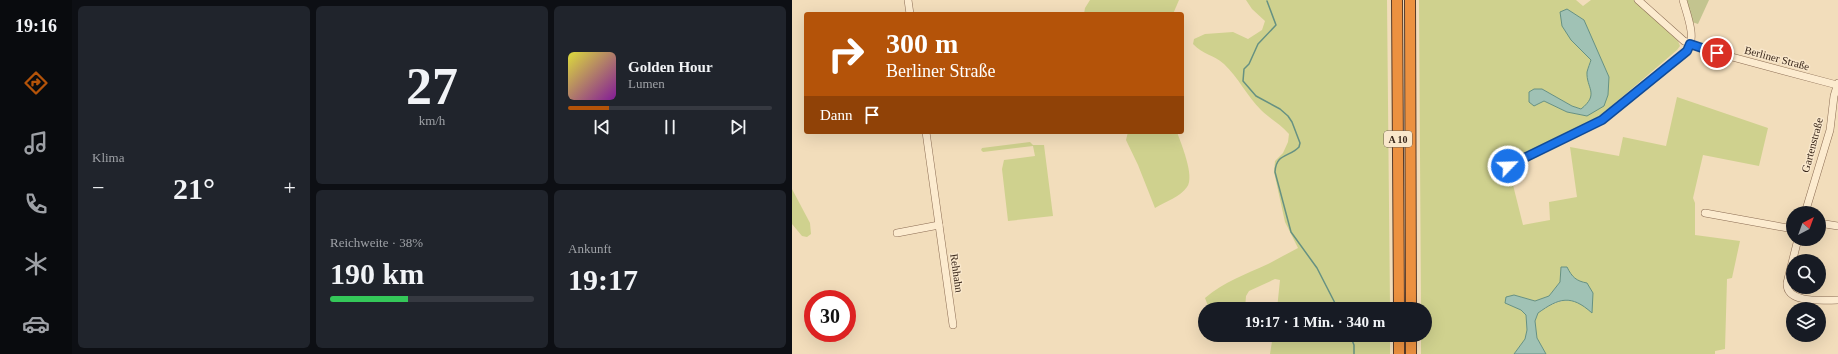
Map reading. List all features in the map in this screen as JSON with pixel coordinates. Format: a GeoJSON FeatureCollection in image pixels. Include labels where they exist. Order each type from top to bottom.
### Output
{"type":"FeatureCollection","features":[{"type":"Feature","properties":{"kind":"highway","name":"A 10"},"geometry":{"type":"LineString","coordinates":[[1397,0],[1399,302]]}},
{"type":"Feature","properties":{"kind":"highway","name":"A 10"},"geometry":{"type":"LineString","coordinates":[[1410,0],[1411,302]]}},
{"type":"Feature","properties":{"kind":"highway"},"geometry":{"type":"LineString","coordinates":[[1399,342],[1399,354]]}},
{"type":"Feature","properties":{"kind":"highway"},"geometry":{"type":"LineString","coordinates":[[1411,342],[1412,354]]}},
{"type":"Feature","properties":{"kind":"street"},"geometry":{"type":"LineString","coordinates":[[908,0],[910,12]]}},
{"type":"Feature","properties":{"kind":"street","name":"Berliner Straße"},"geometry":{"type":"LineString","coordinates":[[1638,0],[1684,41],[1690,44],[1732,57],[1837,84]]}},
{"type":"Feature","properties":{"kind":"street"},"geometry":{"type":"LineString","coordinates":[[1508,166],[1602,120],[1687,51],[1690,44],[1690,29],[1683,0]]}},
{"type":"Feature","properties":{"kind":"street","name":"Gartenstraße"},"geometry":{"type":"LineString","coordinates":[[1807,206],[1830,130],[1837,84]]}},
{"type":"Feature","properties":{"kind":"street","name":"Rehhahn"},"geometry":{"type":"LineString","coordinates":[[926,134],[953,325]]}},
{"type":"Feature","properties":{"kind":"street"},"geometry":{"type":"LineString","coordinates":[[1705,213],[1786,228]]}},
{"type":"Feature","properties":{"kind":"street"},"geometry":{"type":"LineString","coordinates":[[1826,224],[1838,226]]}},
{"type":"Feature","properties":{"kind":"street"},"geometry":{"type":"LineString","coordinates":[[897,233],[939,225]]}},
{"type":"Feature","properties":{"kind":"street"},"geometry":{"type":"LineString","coordinates":[[1796,246],[1786,283],[1786,289],[1789,294],[1804,298],[1838,300]]}},
{"type":"Feature","properties":{"kind":"green space"},"geometry":{"type":"Polygon","coordinates":[[[1090,0],[1179,0],[1174,12],[1084,12],[1090,0]]]}},
{"type":"Feature","properties":{"kind":"green space"},"geometry":{"type":"Polygon","coordinates":[[[1246,0],[1387,0],[1390,302],[1278,302],[1280,280],[1275,279],[1249,291],[1246,296],[1246,302],[1206,302],[1205,298],[1220,287],[1298,248],[1285,222],[1274,172],[1275,161],[1283,153],[1288,142],[1289,134],[1283,127],[1261,110],[1224,64],[1193,44],[1194,39],[1205,34],[1233,32],[1248,39],[1262,30],[1265,21],[1252,9],[1246,0]]]}},
{"type":"Feature","properties":{"kind":"green space"},"geometry":{"type":"Polygon","coordinates":[[[1419,0],[1576,0],[1583,6],[1591,0],[1634,0],[1678,41],[1680,46],[1677,50],[1587,127],[1494,167],[1499,175],[1509,169],[1523,225],[1550,220],[1549,202],[1577,197],[1570,147],[1619,156],[1623,137],[1666,146],[1677,97],[1768,128],[1759,166],[1703,155],[1693,198],[1695,203],[1695,235],[1740,241],[1732,278],[1727,279],[1725,349],[1715,351],[1715,354],[1546,354],[1537,338],[1535,321],[1538,313],[1552,304],[1565,300],[1585,306],[1592,312],[1587,283],[1576,279],[1561,268],[1560,282],[1549,296],[1535,301],[1514,295],[1505,303],[1521,310],[1526,315],[1527,330],[1525,339],[1514,354],[1421,354],[1421,342],[1432,342],[1432,302],[1421,302],[1419,0]],[[1567,9],[1571,40],[1591,60],[1587,73],[1591,92],[1590,100],[1582,109],[1572,106],[1542,89],[1534,106],[1544,101],[1567,112],[1587,116],[1609,77],[1584,20],[1567,9]]]}},
{"type":"Feature","properties":{"kind":"green space"},"geometry":{"type":"Polygon","coordinates":[[[1687,0],[1709,0],[1698,24],[1692,22],[1687,0]]]}},
{"type":"Feature","properties":{"kind":"green space"},"geometry":{"type":"Polygon","coordinates":[[[1128,134],[1178,134],[1189,175],[1189,182],[1184,191],[1155,208],[1138,165],[1126,140],[1128,134]]]}},
{"type":"Feature","properties":{"kind":"green space"},"geometry":{"type":"Polygon","coordinates":[[[1030,142],[1033,145],[1044,145],[1053,216],[1008,221],[1002,169],[1004,160],[1035,156],[1033,146],[983,152],[981,150],[982,148],[1030,142]]]}},
{"type":"Feature","properties":{"kind":"green space"},"geometry":{"type":"Polygon","coordinates":[[[792,189],[810,223],[811,234],[807,237],[802,236],[792,224],[792,189]]]}},
{"type":"Feature","properties":{"kind":"green space"},"geometry":{"type":"Polygon","coordinates":[[[1272,342],[1390,342],[1390,354],[1270,354],[1272,342]]]}},
{"type":"Feature","properties":{"kind":"shaded area"},"geometry":{"type":"Polygon","coordinates":[[[1567,9],[1584,20],[1609,77],[1608,95],[1604,106],[1587,116],[1567,112],[1544,101],[1534,106],[1529,102],[1529,92],[1534,89],[1542,89],[1572,106],[1581,109],[1590,99],[1591,91],[1587,78],[1587,72],[1591,60],[1571,40],[1562,26],[1560,12],[1567,9]]]}},
{"type":"Feature","properties":{"kind":"shaded area"},"geometry":{"type":"Polygon","coordinates":[[[1561,267],[1567,267],[1575,278],[1587,283],[1593,293],[1592,313],[1578,303],[1571,301],[1565,300],[1552,304],[1538,313],[1535,321],[1537,338],[1546,354],[1514,354],[1525,339],[1527,330],[1526,315],[1521,310],[1505,303],[1506,297],[1514,295],[1535,301],[1549,296],[1560,282],[1561,267]]]}},
{"type":"Feature","properties":{"kind":"waterway"},"geometry":{"type":"LineString","coordinates":[[1267,1],[1276,25],[1258,44],[1249,64],[1244,69],[1243,81],[1256,96],[1280,109],[1292,122],[1300,143],[1299,147],[1278,161],[1275,172],[1291,232],[1317,268],[1334,302]]}},
{"type":"Feature","properties":{"kind":"waterway"},"geometry":{"type":"LineString","coordinates":[[1353,342],[1354,354]]}},
{"type":"Feature","properties":{"kind":"route"},"geometry":{"type":"LineString","coordinates":[[1508,166],[1566,139],[1602,120],[1687,51],[1690,44],[1717,53]]}}]}
